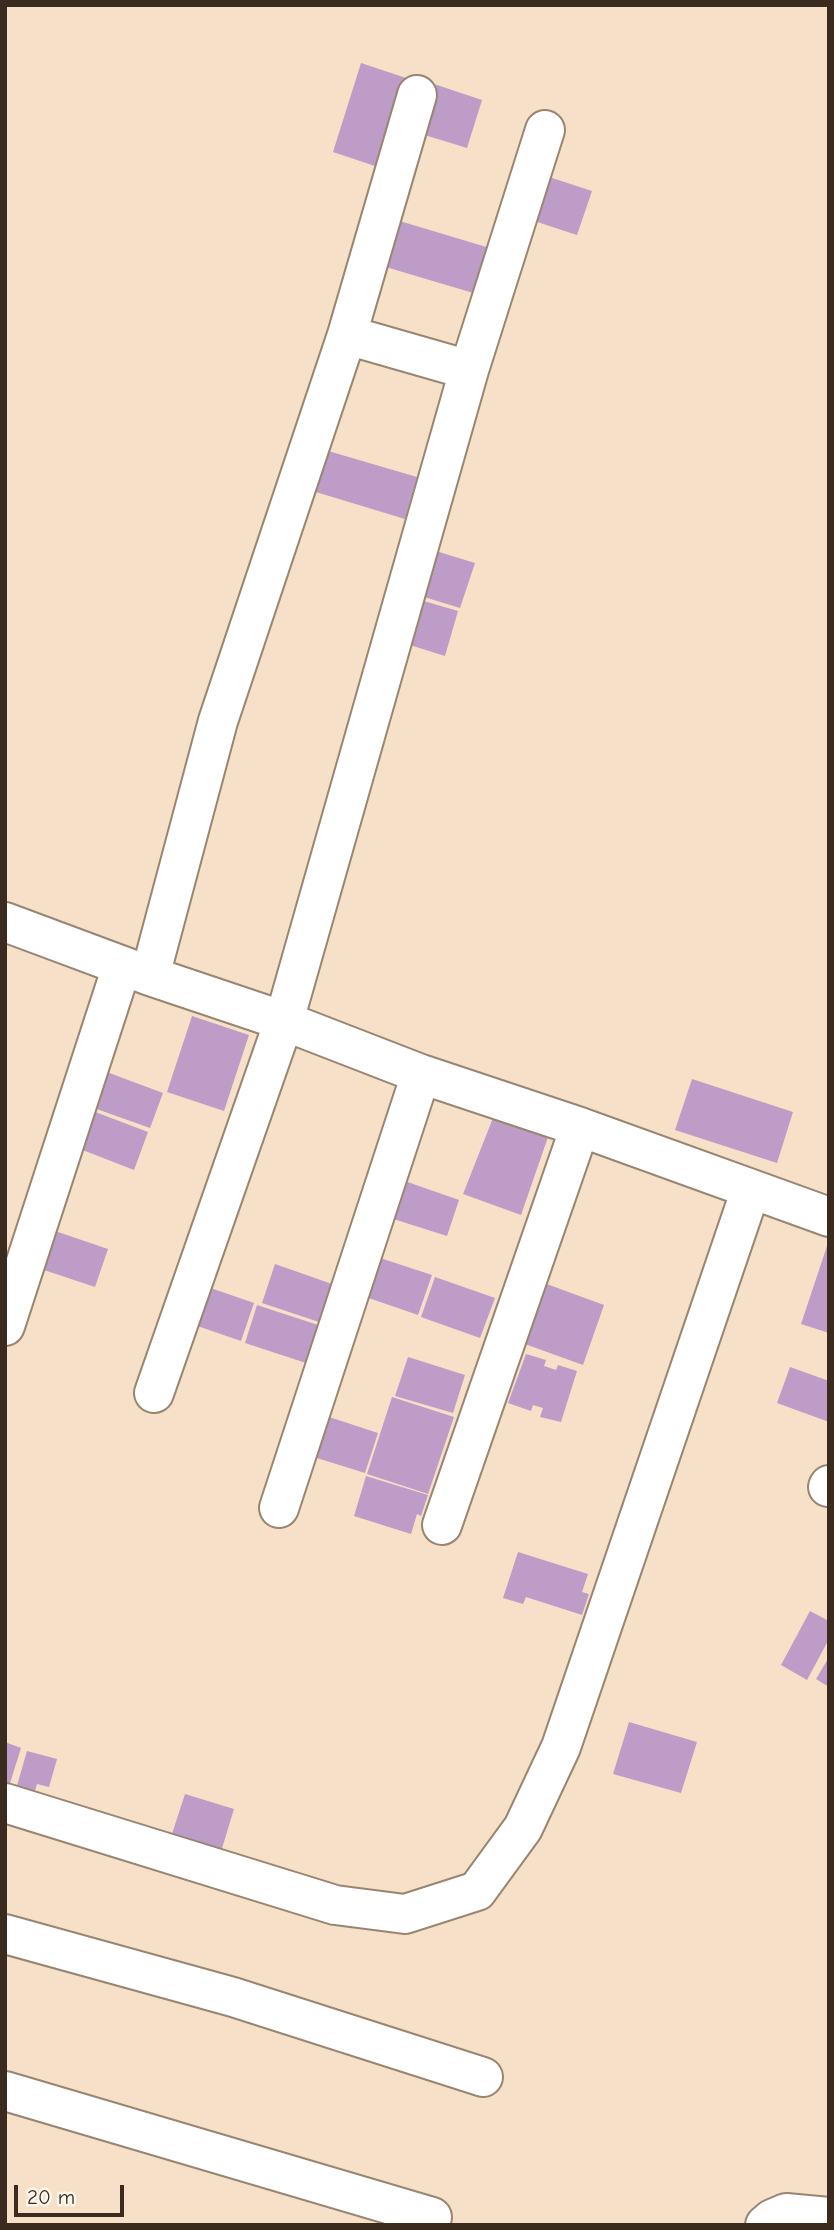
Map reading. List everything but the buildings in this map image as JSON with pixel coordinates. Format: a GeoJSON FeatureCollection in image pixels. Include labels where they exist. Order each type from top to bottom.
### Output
{"type":"FeatureCollection","features":[{"type":"Feature","properties":{"kind":"street"},"geometry":{"type":"LineString","coordinates":[[5,1326],[136,971],[348,335],[417,95]]}},
{"type":"Feature","properties":{"kind":"street"},"geometry":{"type":"LineString","coordinates":[[154,1393],[284,1021],[469,370],[545,130]]}},
{"type":"Feature","properties":{"kind":"street"},"geometry":{"type":"LineString","coordinates":[[348,335],[469,370]]}},
{"type":"Feature","properties":{"kind":"street"},"geometry":{"type":"LineString","coordinates":[[5,922],[136,971],[284,1021],[421,1074],[580,1127],[829,1217]]}},
{"type":"Feature","properties":{"kind":"street"},"geometry":{"type":"LineString","coordinates":[[279,1508],[421,1074]]}},
{"type":"Feature","properties":{"kind":"street"},"geometry":{"type":"LineString","coordinates":[[442,1525],[580,1127]]}},
{"type":"Feature","properties":{"kind":"street"},"geometry":{"type":"LineString","coordinates":[[5,1802],[335,1905],[405,1914],[477,1891],[523,1828],[561,1747],[751,1189]]}},
{"type":"Feature","properties":{"kind":"street"},"geometry":{"type":"LineString","coordinates":[[5,1934],[233,1997],[483,2077]]}},
{"type":"Feature","properties":{"kind":"street"},"geometry":{"type":"LineString","coordinates":[[5,2091],[432,2217]]}},
{"type":"Feature","properties":{"kind":"street"},"geometry":{"type":"LineString","coordinates":[[765,2225],[772,2218],[786,2213],[829,2217]]}}]}
